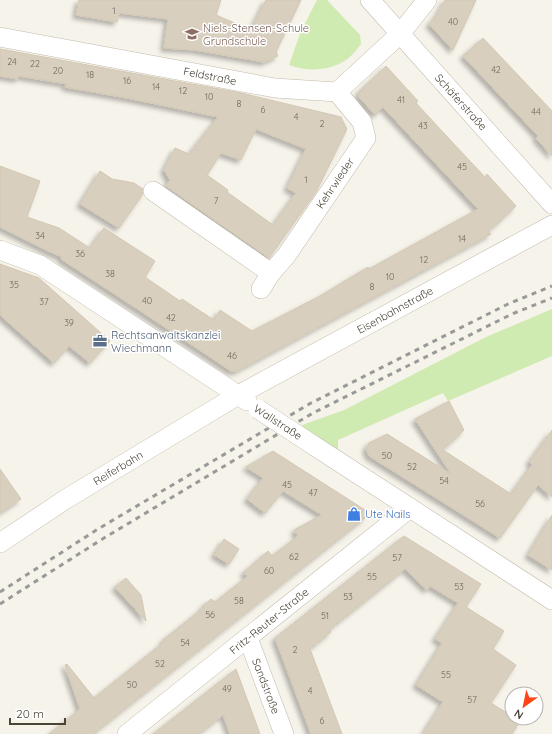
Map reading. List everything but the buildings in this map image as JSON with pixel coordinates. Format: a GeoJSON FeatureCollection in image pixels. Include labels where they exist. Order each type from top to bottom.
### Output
{"type":"FeatureCollection","features":[{"type":"Feature","properties":{"kind":"street","name":"Schäferstraße"},"geometry":{"type":"LineString","coordinates":[[370,0],[552,204]]}},
{"type":"Feature","properties":{"kind":"street"},"geometry":{"type":"LineString","coordinates":[[337,92],[400,34],[427,0]]}},
{"type":"Feature","properties":{"kind":"street","name":"Feldstraße"},"geometry":{"type":"LineString","coordinates":[[0,37],[275,88],[337,92]]}},
{"type":"Feature","properties":{"kind":"street","name":"Kehrwieder"},"geometry":{"type":"LineString","coordinates":[[261,289],[271,273],[286,256],[366,138],[362,122],[337,92]]}},
{"type":"Feature","properties":{"kind":"street"},"geometry":{"type":"LineString","coordinates":[[153,191],[271,273]]}},
{"type":"Feature","properties":{"kind":"street","name":"Eisenbahnstraße"},"geometry":{"type":"LineString","coordinates":[[238,396],[552,225]]}},
{"type":"Feature","properties":{"kind":"street","name":"Wallstraße"},"geometry":{"type":"LineString","coordinates":[[0,250],[40,265],[238,396],[552,600]]}},
{"type":"Feature","properties":{"kind":"street","name":"Reiferbahn"},"geometry":{"type":"LineString","coordinates":[[0,543],[66,499],[238,396]]}},
{"type":"Feature","properties":{"kind":"street","name":"Fritz-Reuter-Straße"},"geometry":{"type":"LineString","coordinates":[[128,734],[410,508]]}},
{"type":"Feature","properties":{"kind":"street","name":"Sandstraße"},"geometry":{"type":"LineString","coordinates":[[248,638],[284,734]]}},
{"type":"Feature","properties":{"kind":"green space"},"geometry":{"type":"Polygon","coordinates":[[[317,0],[327,0],[360,35],[361,44],[348,58],[333,66],[318,69],[304,69],[289,65],[301,31],[317,0]]]}},
{"type":"Feature","properties":{"kind":"green space"},"geometry":{"type":"Polygon","coordinates":[[[552,309],[552,356],[448,401],[443,393],[338,440],[338,461],[313,445],[302,425],[344,410],[486,337],[552,309]]]}},
{"type":"Feature","properties":{"kind":"railway"},"geometry":{"type":"LineString","coordinates":[[0,592],[98,529],[311,403],[508,304],[552,286]]}},
{"type":"Feature","properties":{"kind":"railway"},"geometry":{"type":"LineString","coordinates":[[0,604],[104,538],[313,413],[512,314],[552,298]]}},
{"type":"Feature","properties":{"kind":"place","name":"Niels-Stensen-Schule Grundschule"},"geometry":{"type":"Point","coordinates":[192,34]}},
{"type":"Feature","properties":{"kind":"place","name":"Rechtsanwaltskanzlei Wiechmann"},"geometry":{"type":"Point","coordinates":[100,341]}},
{"type":"Feature","properties":{"kind":"place","name":"Ute Nails"},"geometry":{"type":"Point","coordinates":[354,514]}}]}
